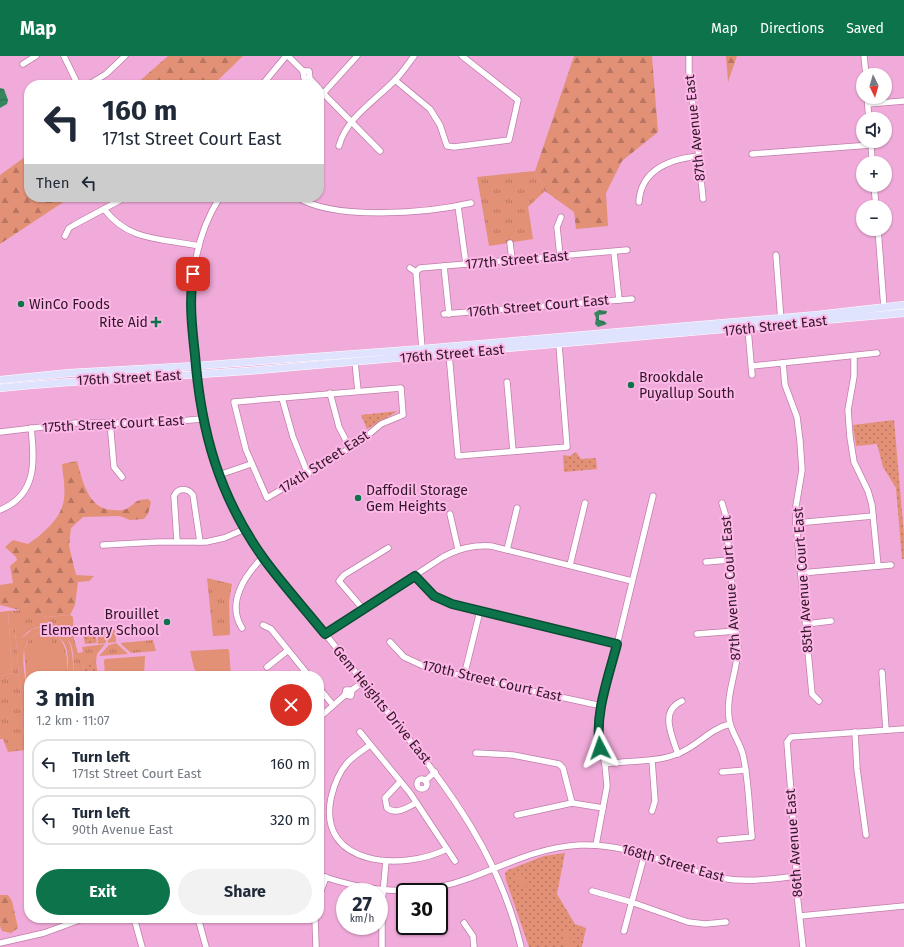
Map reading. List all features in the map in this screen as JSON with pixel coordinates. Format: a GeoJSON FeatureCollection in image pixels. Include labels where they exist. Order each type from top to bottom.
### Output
{"type":"FeatureCollection","features":[{"type":"Feature","properties":{"kind":"main road","name":"176th Street East"},"geometry":{"type":"LineString","coordinates":[[0,380],[69,373],[195,366],[780,320],[904,305]]}},
{"type":"Feature","properties":{"kind":"main road","name":"176th Street East"},"geometry":{"type":"LineString","coordinates":[[0,388],[64,381],[196,375],[560,345],[748,329],[904,313]]}},
{"type":"Feature","properties":{"kind":"main road"},"geometry":{"type":"LineString","coordinates":[[748,329],[751,325],[757,323],[780,320]]}},
{"type":"Feature","properties":{"kind":"main road"},"geometry":{"type":"LineString","coordinates":[[560,345],[577,340],[616,337],[618,332]]}},
{"type":"Feature","properties":{"kind":"main road"},"geometry":{"type":"LineString","coordinates":[[449,354],[452,350],[499,346],[522,340]]}},
{"type":"Feature","properties":{"kind":"main road"},"geometry":{"type":"LineString","coordinates":[[375,360],[389,356],[420,353],[422,349]]}},
{"type":"Feature","properties":{"kind":"street"},"geometry":{"type":"LineString","coordinates":[[23,64],[36,56]]}},
{"type":"Feature","properties":{"kind":"street"},"geometry":{"type":"LineString","coordinates":[[64,56],[76,80]]}},
{"type":"Feature","properties":{"kind":"street"},"geometry":{"type":"LineString","coordinates":[[96,80],[106,74],[125,56]]}},
{"type":"Feature","properties":{"kind":"street"},"geometry":{"type":"LineString","coordinates":[[266,80],[287,56],[303,71],[309,71],[311,74],[311,80]]}},
{"type":"Feature","properties":{"kind":"street"},"geometry":{"type":"LineString","coordinates":[[324,93],[357,56]]}},
{"type":"Feature","properties":{"kind":"street"},"geometry":{"type":"LineString","coordinates":[[339,146],[343,134],[351,123],[395,80],[414,56]]}},
{"type":"Feature","properties":{"kind":"street"},"geometry":{"type":"LineString","coordinates":[[395,80],[430,109],[440,125],[447,146],[454,147],[509,140],[518,100],[462,56]]}},
{"type":"Feature","properties":{"kind":"street","name":"87th Avenue East"},"geometry":{"type":"LineString","coordinates":[[689,56],[689,78],[699,156],[702,199]]}},
{"type":"Feature","properties":{"kind":"street"},"geometry":{"type":"LineString","coordinates":[[864,56],[865,68]]}},
{"type":"Feature","properties":{"kind":"street"},"geometry":{"type":"LineString","coordinates":[[324,99],[380,151]]}},
{"type":"Feature","properties":{"kind":"street"},"geometry":{"type":"LineString","coordinates":[[892,102],[904,101]]}},
{"type":"Feature","properties":{"kind":"street"},"geometry":{"type":"LineString","coordinates":[[868,104],[869,112]]}},
{"type":"Feature","properties":{"kind":"street"},"geometry":{"type":"LineString","coordinates":[[752,154],[856,144]]}},
{"type":"Feature","properties":{"kind":"street"},"geometry":{"type":"LineString","coordinates":[[639,202],[642,185],[655,170],[674,160],[699,156]]}},
{"type":"Feature","properties":{"kind":"street"},"geometry":{"type":"LineString","coordinates":[[65,236],[69,228],[117,202]]}},
{"type":"Feature","properties":{"kind":"street","name":"Gem Heights Drive East"},"geometry":{"type":"LineString","coordinates":[[217,202],[207,222],[198,246],[192,278],[191,301],[195,366],[202,419],[219,475],[245,529],[263,557],[435,772],[474,829],[494,868],[511,912],[521,947]]}},
{"type":"Feature","properties":{"kind":"street"},"geometry":{"type":"LineString","coordinates":[[307,202],[319,208],[399,213],[470,204]]}},
{"type":"Feature","properties":{"kind":"street"},"geometry":{"type":"LineString","coordinates":[[458,206],[466,264]]}},
{"type":"Feature","properties":{"kind":"street"},"geometry":{"type":"LineString","coordinates":[[104,209],[116,223],[129,232],[198,246]]}},
{"type":"Feature","properties":{"kind":"street"},"geometry":{"type":"LineString","coordinates":[[560,256],[556,227],[561,217]]}},
{"type":"Feature","properties":{"kind":"street"},"geometry":{"type":"LineString","coordinates":[[879,236],[884,308]]}},
{"type":"Feature","properties":{"kind":"street"},"geometry":{"type":"LineString","coordinates":[[510,243],[512,260]]}},
{"type":"Feature","properties":{"kind":"street","name":"177th Street East"},"geometry":{"type":"LineString","coordinates":[[416,272],[420,268],[627,250]]}},
{"type":"Feature","properties":{"kind":"street"},"geometry":{"type":"LineString","coordinates":[[614,252],[619,300]]}},
{"type":"Feature","properties":{"kind":"street"},"geometry":{"type":"LineString","coordinates":[[776,255],[780,320]]}},
{"type":"Feature","properties":{"kind":"street","name":"176th Street Court East"},"geometry":{"type":"LineString","coordinates":[[444,266],[446,314],[632,299]]}},
{"type":"Feature","properties":{"kind":"street"},"geometry":{"type":"LineString","coordinates":[[410,268],[416,272],[422,349]]}},
{"type":"Feature","properties":{"kind":"street"},"geometry":{"type":"LineString","coordinates":[[748,329],[752,374]]}},
{"type":"Feature","properties":{"kind":"street"},"geometry":{"type":"LineString","coordinates":[[449,354],[458,456],[567,447],[560,345]]}},
{"type":"Feature","properties":{"kind":"street"},"geometry":{"type":"LineString","coordinates":[[752,366],[877,353]]}},
{"type":"Feature","properties":{"kind":"street"},"geometry":{"type":"LineString","coordinates":[[854,356],[854,376],[848,410],[851,443],[854,462],[870,499],[878,566]]}},
{"type":"Feature","properties":{"kind":"street"},"geometry":{"type":"LineString","coordinates":[[219,475],[251,464],[240,431],[234,402],[358,391],[355,362]]}},
{"type":"Feature","properties":{"kind":"street","name":"85th Avenue Court East"},"geometry":{"type":"LineString","coordinates":[[783,363],[785,385],[797,417],[800,441],[802,470],[796,506],[796,523],[812,694],[819,701]]}},
{"type":"Feature","properties":{"kind":"street"},"geometry":{"type":"LineString","coordinates":[[507,382],[513,451]]}},
{"type":"Feature","properties":{"kind":"street","name":"174th Street East"},"geometry":{"type":"LineString","coordinates":[[251,464],[267,498],[350,448],[381,424],[403,415],[401,388],[358,391]]}},
{"type":"Feature","properties":{"kind":"street"},"geometry":{"type":"LineString","coordinates":[[330,394],[338,422],[350,448]]}},
{"type":"Feature","properties":{"kind":"street"},"geometry":{"type":"LineString","coordinates":[[282,398],[292,437],[308,474]]}},
{"type":"Feature","properties":{"kind":"street","name":"175th Street Court East"},"geometry":{"type":"LineString","coordinates":[[0,432],[76,423],[154,423],[202,419]]}},
{"type":"Feature","properties":{"kind":"street"},"geometry":{"type":"LineString","coordinates":[[110,422],[114,467],[122,477]]}},
{"type":"Feature","properties":{"kind":"street"},"geometry":{"type":"LineString","coordinates":[[0,510],[19,498],[30,481],[34,466],[31,428]]}},
{"type":"Feature","properties":{"kind":"street"},"geometry":{"type":"LineString","coordinates":[[177,541],[174,496],[177,492],[184,489],[193,495],[200,542]]}},
{"type":"Feature","properties":{"kind":"street"},"geometry":{"type":"LineString","coordinates":[[596,845],[607,786],[605,764],[598,736],[602,706],[653,496]]}},
{"type":"Feature","properties":{"kind":"street"},"geometry":{"type":"LineString","coordinates":[[570,565],[585,503]]}},
{"type":"Feature","properties":{"kind":"street","name":"87th Avenue Court East"},"geometry":{"type":"LineString","coordinates":[[720,840],[752,837],[746,770],[742,753],[730,724],[729,700],[737,665],[738,648],[725,513],[722,503]]}},
{"type":"Feature","properties":{"kind":"street"},"geometry":{"type":"LineString","coordinates":[[507,550],[517,508]]}},
{"type":"Feature","properties":{"kind":"street"},"geometry":{"type":"LineString","coordinates":[[450,514],[458,549]]}},
{"type":"Feature","properties":{"kind":"street"},"geometry":{"type":"LineString","coordinates":[[796,523],[873,516]]}},
{"type":"Feature","properties":{"kind":"street"},"geometry":{"type":"LineString","coordinates":[[103,546],[177,541],[200,542],[216,540],[245,529]]}},
{"type":"Feature","properties":{"kind":"street"},"geometry":{"type":"LineString","coordinates":[[325,634],[458,549],[482,545],[632,581]]}},
{"type":"Feature","properties":{"kind":"street"},"geometry":{"type":"LineString","coordinates":[[363,609],[339,581],[344,575],[388,548]]}},
{"type":"Feature","properties":{"kind":"street"},"geometry":{"type":"LineString","coordinates":[[242,628],[238,622],[237,613],[239,592],[250,569],[263,557]]}},
{"type":"Feature","properties":{"kind":"street"},"geometry":{"type":"LineString","coordinates":[[706,562],[729,560]]}},
{"type":"Feature","properties":{"kind":"street"},"geometry":{"type":"LineString","coordinates":[[801,573],[891,565]]}},
{"type":"Feature","properties":{"kind":"street"},"geometry":{"type":"LineString","coordinates":[[415,576],[434,596],[452,604],[617,644]]}},
{"type":"Feature","properties":{"kind":"street"},"geometry":{"type":"LineString","coordinates":[[464,676],[480,611]]}},
{"type":"Feature","properties":{"kind":"street"},"geometry":{"type":"LineString","coordinates":[[806,624],[831,621]]}},
{"type":"Feature","properties":{"kind":"street"},"geometry":{"type":"LineString","coordinates":[[262,625],[270,629],[305,671]]}},
{"type":"Feature","properties":{"kind":"street"},"geometry":{"type":"LineString","coordinates":[[697,634],[736,631]]}},
{"type":"Feature","properties":{"kind":"street","name":"170th Street Court East"},"geometry":{"type":"LineString","coordinates":[[390,642],[404,657],[423,667],[602,706]]}},
{"type":"Feature","properties":{"kind":"street"},"geometry":{"type":"LineString","coordinates":[[267,668],[288,651]]}},
{"type":"Feature","properties":{"kind":"street"},"geometry":{"type":"LineString","coordinates":[[882,672],[886,730]]}},
{"type":"Feature","properties":{"kind":"street"},"geometry":{"type":"LineString","coordinates":[[324,713],[345,695],[346,690],[352,690],[363,682]]}},
{"type":"Feature","properties":{"kind":"street"},"geometry":{"type":"LineString","coordinates":[[324,694],[333,705]]}},
{"type":"Feature","properties":{"kind":"street"},"geometry":{"type":"LineString","coordinates":[[678,754],[668,718],[673,706],[682,701]]}},
{"type":"Feature","properties":{"kind":"street"},"geometry":{"type":"LineString","coordinates":[[605,764],[652,760],[678,754],[692,747],[716,728],[730,724]]}},
{"type":"Feature","properties":{"kind":"street"},"geometry":{"type":"LineString","coordinates":[[866,835],[857,769],[855,732],[904,729]]}},
{"type":"Feature","properties":{"kind":"street"},"geometry":{"type":"LineString","coordinates":[[360,732],[410,794],[455,861]]}},
{"type":"Feature","properties":{"kind":"street","name":"86th Avenue East"},"geometry":{"type":"LineString","coordinates":[[802,947],[786,748],[791,737],[855,732]]}},
{"type":"Feature","properties":{"kind":"street"},"geometry":{"type":"LineString","coordinates":[[370,745],[349,761],[339,774],[333,790],[330,814],[334,833],[344,846],[361,856],[386,861],[417,860],[434,855],[446,849]]}},
{"type":"Feature","properties":{"kind":"street"},"geometry":{"type":"LineString","coordinates":[[476,752],[513,755],[559,764],[563,768],[572,803]]}},
{"type":"Feature","properties":{"kind":"street"},"geometry":{"type":"LineString","coordinates":[[652,760],[655,801],[652,811]]}},
{"type":"Feature","properties":{"kind":"street"},"geometry":{"type":"LineString","coordinates":[[722,772],[746,770]]}},
{"type":"Feature","properties":{"kind":"street"},"geometry":{"type":"LineString","coordinates":[[410,794],[418,787],[418,780],[422,779],[425,781],[435,772]]}},
{"type":"Feature","properties":{"kind":"street"},"geometry":{"type":"LineString","coordinates":[[400,782],[385,798],[387,808],[395,811],[404,810],[416,803]]}},
{"type":"Feature","properties":{"kind":"street"},"geometry":{"type":"LineString","coordinates":[[517,816],[572,803],[604,808]]}},
{"type":"Feature","properties":{"kind":"street","name":"168th Street East"},"geometry":{"type":"LineString","coordinates":[[388,890],[408,891],[438,888],[457,883],[524,856],[551,849],[596,845],[618,847],[645,853],[689,869],[721,878],[747,880],[796,876]]}},
{"type":"Feature","properties":{"kind":"street"},"geometry":{"type":"LineString","coordinates":[[624,931],[645,853]]}},
{"type":"Feature","properties":{"kind":"street"},"geometry":{"type":"LineString","coordinates":[[384,883],[386,861]]}},
{"type":"Feature","properties":{"kind":"street"},"geometry":{"type":"LineString","coordinates":[[324,882],[326,877]]}},
{"type":"Feature","properties":{"kind":"street","name":"168th Street East"},"geometry":{"type":"LineString","coordinates":[[326,877],[346,883]]}},
{"type":"Feature","properties":{"kind":"street"},"geometry":{"type":"LineString","coordinates":[[592,891],[631,902],[688,922],[705,924],[726,922]]}},
{"type":"Feature","properties":{"kind":"street"},"geometry":{"type":"LineString","coordinates":[[800,916],[904,906]]}},
{"type":"Feature","properties":{"kind":"street"},"geometry":{"type":"LineString","coordinates":[[0,944],[44,933],[71,923]]}},
{"type":"Feature","properties":{"kind":"street"},"geometry":{"type":"LineString","coordinates":[[135,923],[142,947]]}},
{"type":"Feature","properties":{"kind":"street"},"geometry":{"type":"LineString","coordinates":[[199,923],[206,947]]}},
{"type":"Feature","properties":{"kind":"street"},"geometry":{"type":"LineString","coordinates":[[315,923],[316,947]]}},
{"type":"Feature","properties":{"kind":"street"},"geometry":{"type":"LineString","coordinates":[[464,923],[473,936],[474,947]]}},
{"type":"Feature","properties":{"kind":"street"},"geometry":{"type":"LineString","coordinates":[[382,935],[382,947]]}},
{"type":"Feature","properties":{"kind":"green space"},"geometry":{"type":"Polygon","coordinates":[[[168,56],[243,56],[218,80],[141,80],[168,56]]]}},
{"type":"Feature","properties":{"kind":"green space"},"geometry":{"type":"Polygon","coordinates":[[[574,56],[652,56],[658,132],[622,161],[606,193],[608,226],[576,229],[574,212],[545,191],[535,171],[574,56]]]}},
{"type":"Feature","properties":{"kind":"green space"},"geometry":{"type":"Polygon","coordinates":[[[726,56],[737,56],[728,82],[726,56]]]}},
{"type":"Feature","properties":{"kind":"green space"},"geometry":{"type":"Polygon","coordinates":[[[24,158],[24,202],[63,202],[0,244],[0,175],[24,158]]]}},
{"type":"Feature","properties":{"kind":"green space"},"geometry":{"type":"Polygon","coordinates":[[[535,171],[545,191],[528,207],[533,239],[489,246],[477,177],[535,171]]]}},
{"type":"Feature","properties":{"kind":"green space"},"geometry":{"type":"Polygon","coordinates":[[[398,411],[367,429],[361,415],[398,411]]]}},
{"type":"Feature","properties":{"kind":"green space"},"geometry":{"type":"Polygon","coordinates":[[[894,420],[904,535],[904,559],[902,559],[896,488],[883,467],[877,444],[856,446],[853,425],[894,420]]]}},
{"type":"Feature","properties":{"kind":"green space"},"geometry":{"type":"Polygon","coordinates":[[[576,452],[581,459],[596,458],[597,469],[564,472],[563,455],[570,456],[576,452]]]}},
{"type":"Feature","properties":{"kind":"green space"},"geometry":{"type":"Polygon","coordinates":[[[77,461],[84,485],[92,500],[98,505],[113,510],[121,510],[126,509],[137,501],[148,499],[151,502],[148,514],[144,519],[130,520],[120,516],[83,517],[71,528],[69,546],[76,575],[94,576],[89,581],[78,582],[75,605],[70,615],[47,617],[0,605],[0,585],[13,583],[10,566],[17,560],[16,557],[5,547],[13,540],[28,544],[43,533],[52,523],[60,513],[64,497],[62,464],[77,461]]]}},
{"type":"Feature","properties":{"kind":"green space"},"geometry":{"type":"Polygon","coordinates":[[[207,578],[232,584],[229,602],[230,635],[213,636],[207,578]]]}},
{"type":"Feature","properties":{"kind":"green space"},"geometry":{"type":"Polygon","coordinates":[[[23,610],[47,617],[70,615],[73,617],[74,639],[78,653],[83,652],[82,647],[105,644],[97,654],[96,662],[83,664],[84,671],[74,671],[73,653],[71,645],[65,635],[47,626],[33,629],[22,638],[15,628],[24,750],[8,752],[3,739],[0,739],[0,676],[12,673],[8,611],[23,610]]]}},
{"type":"Feature","properties":{"kind":"green space"},"geometry":{"type":"Polygon","coordinates":[[[8,611],[12,673],[0,676],[0,612],[8,611]]]}},
{"type":"Feature","properties":{"kind":"green space"},"geometry":{"type":"Polygon","coordinates":[[[44,626],[61,631],[70,643],[74,671],[68,671],[67,651],[64,643],[54,634],[42,633],[36,635],[26,644],[23,659],[24,739],[15,628],[21,628],[22,638],[33,629],[44,626]]]}},
{"type":"Feature","properties":{"kind":"green space"},"geometry":{"type":"Polygon","coordinates":[[[115,630],[116,642],[108,643],[107,631],[115,630]]]}},
{"type":"Feature","properties":{"kind":"green space"},"geometry":{"type":"Polygon","coordinates":[[[97,631],[105,631],[106,643],[98,644],[97,631]]]}},
{"type":"Feature","properties":{"kind":"green space"},"geometry":{"type":"Polygon","coordinates":[[[42,632],[51,633],[57,636],[64,646],[68,671],[26,671],[24,649],[30,638],[42,632]]]}},
{"type":"Feature","properties":{"kind":"green space"},"geometry":{"type":"Polygon","coordinates":[[[45,633],[46,636],[52,640],[53,646],[35,647],[35,641],[41,636],[41,634],[45,633]]]}},
{"type":"Feature","properties":{"kind":"green space"},"geometry":{"type":"Polygon","coordinates":[[[95,634],[97,643],[85,644],[83,635],[95,634]]]}},
{"type":"Feature","properties":{"kind":"green space"},"geometry":{"type":"Polygon","coordinates":[[[153,640],[156,651],[131,653],[121,644],[121,643],[153,640]]]}},
{"type":"Feature","properties":{"kind":"green space"},"geometry":{"type":"Polygon","coordinates":[[[116,643],[128,654],[99,656],[109,645],[116,643]]]}},
{"type":"Feature","properties":{"kind":"green space"},"geometry":{"type":"Polygon","coordinates":[[[64,647],[66,671],[28,671],[26,650],[64,647]]]}},
{"type":"Feature","properties":{"kind":"green space"},"geometry":{"type":"Polygon","coordinates":[[[227,649],[229,650],[231,671],[196,671],[190,651],[227,649]]]}},
{"type":"Feature","properties":{"kind":"green space"},"geometry":{"type":"Polygon","coordinates":[[[145,656],[144,671],[105,671],[105,659],[145,656]]]}},
{"type":"Feature","properties":{"kind":"green space"},"geometry":{"type":"Polygon","coordinates":[[[96,662],[97,671],[84,671],[83,663],[96,662]]]}},
{"type":"Feature","properties":{"kind":"green space"},"geometry":{"type":"Polygon","coordinates":[[[565,853],[557,894],[575,924],[586,928],[582,947],[529,947],[506,880],[505,873],[508,870],[544,856],[565,853]]]}},
{"type":"Feature","properties":{"kind":"green space"},"geometry":{"type":"Polygon","coordinates":[[[522,874],[527,886],[520,889],[515,877],[522,874]]]}},
{"type":"Feature","properties":{"kind":"green space"},"geometry":{"type":"Polygon","coordinates":[[[0,895],[8,895],[12,901],[18,928],[11,933],[2,931],[0,926],[0,895]]]}},
{"type":"Feature","properties":{"kind":"green space"},"geometry":{"type":"Polygon","coordinates":[[[569,931],[572,947],[565,947],[562,932],[569,931]]]}},
{"type":"Feature","properties":{"kind":"water"},"geometry":{"type":"Polygon","coordinates":[[[0,88],[4,89],[8,100],[7,104],[0,108],[0,88]]]}},
{"type":"Feature","properties":{"kind":"water"},"geometry":{"type":"Polygon","coordinates":[[[599,310],[607,311],[606,314],[599,315],[599,320],[604,321],[607,324],[598,327],[595,324],[596,318],[594,313],[599,310]]]}},
{"type":"Feature","properties":{"kind":"place","name":"WinCo Foods"},"geometry":{"type":"Point","coordinates":[21,304]}},
{"type":"Feature","properties":{"kind":"place","name":"Rite Aid"},"geometry":{"type":"Point","coordinates":[156,322]}},
{"type":"Feature","properties":{"kind":"place","name":"Brookdale Puyallup South"},"geometry":{"type":"Point","coordinates":[631,385]}},
{"type":"Feature","properties":{"kind":"place","name":"Daffodil Storage Gem Heights"},"geometry":{"type":"Point","coordinates":[358,498]}},
{"type":"Feature","properties":{"kind":"place","name":"Brouillet Elementary School"},"geometry":{"type":"Point","coordinates":[167,622]}},
{"type":"Feature","properties":{"kind":"route"},"geometry":{"type":"LineString","coordinates":[[193,274],[191,319],[200,407],[208,444],[219,475],[245,529],[263,557],[325,634],[415,576],[424,587],[440,600],[617,644],[600,715],[598,736],[600,748]]}}]}
